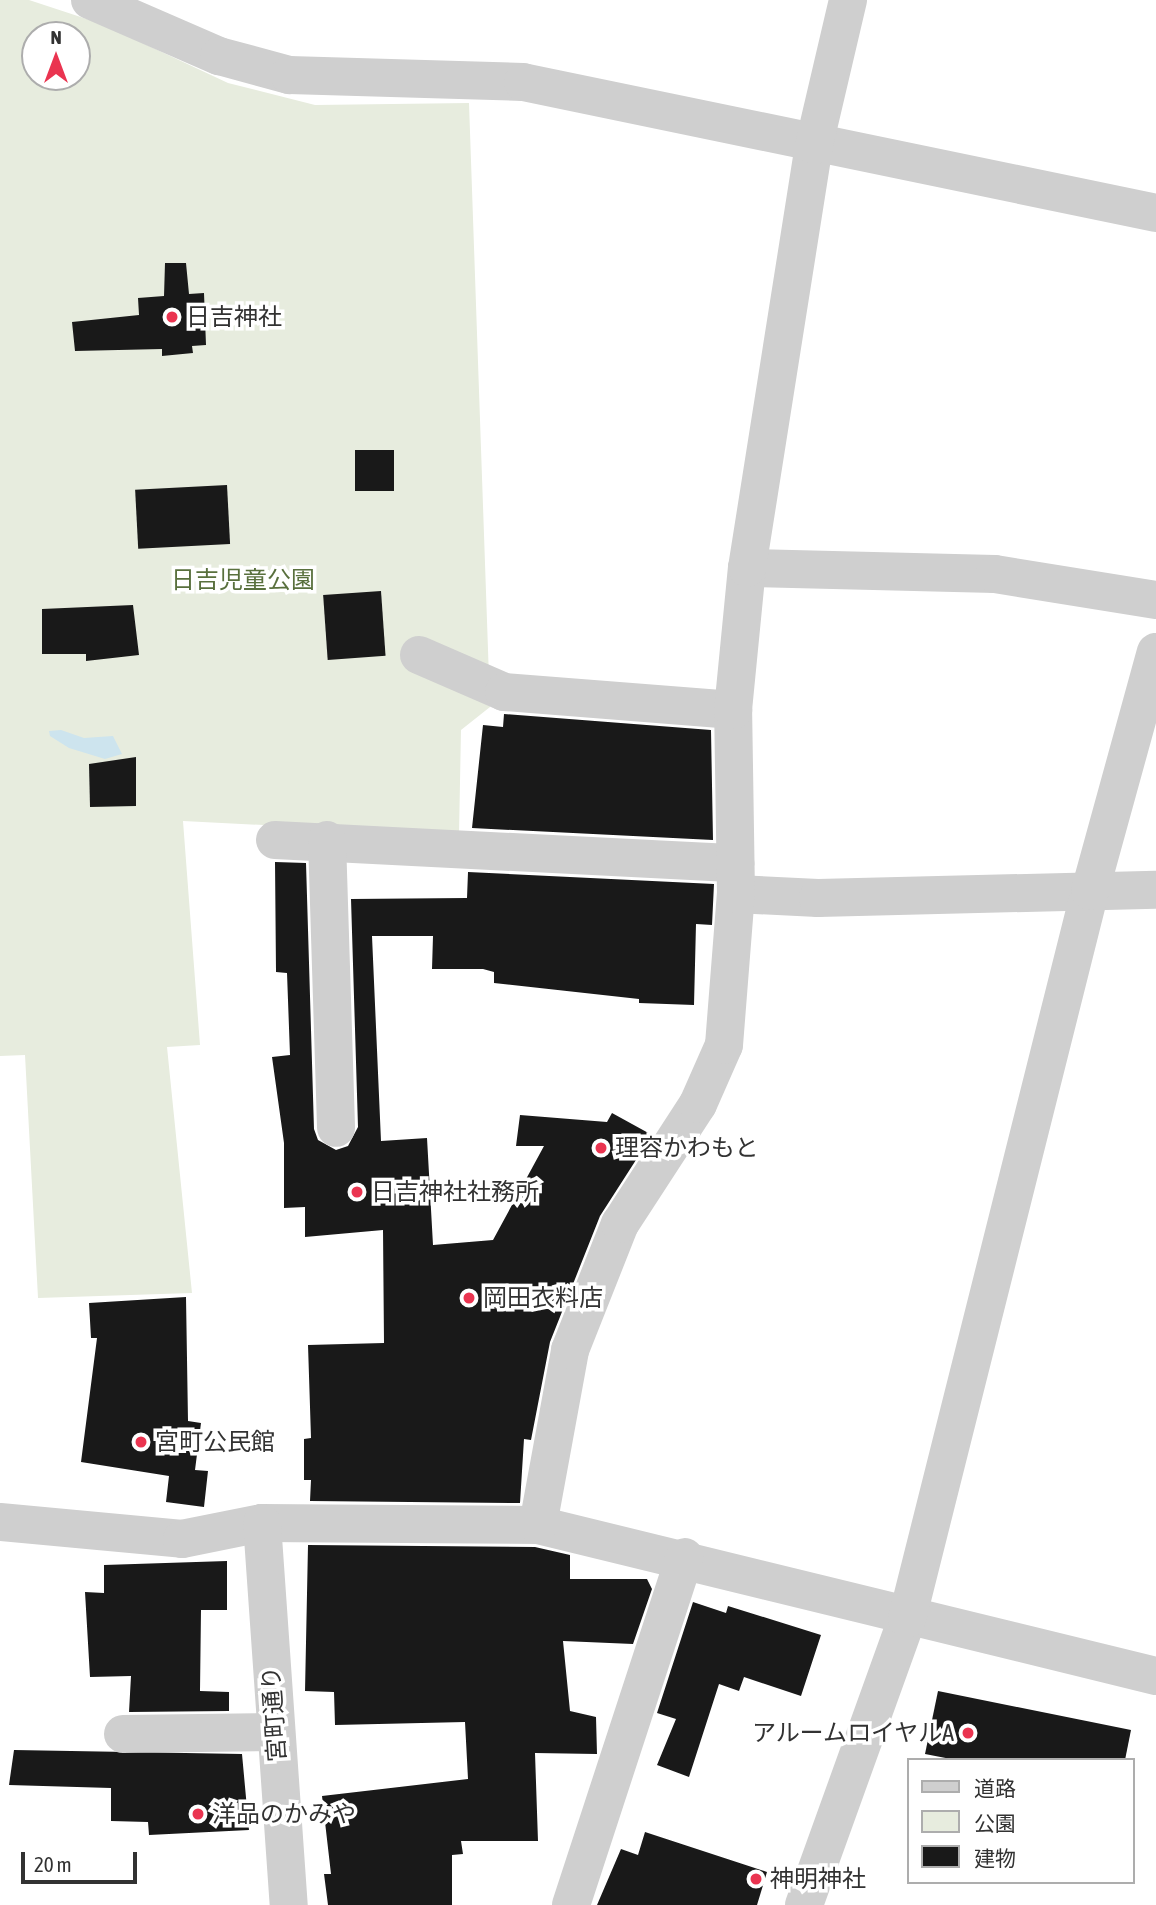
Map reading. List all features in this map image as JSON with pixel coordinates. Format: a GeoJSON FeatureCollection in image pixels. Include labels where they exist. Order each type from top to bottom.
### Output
{"type":"FeatureCollection","features":[{"type":"Feature","properties":{"kind":"street"},"geometry":{"type":"LineString","coordinates":[[90,0],[219,56],[289,75],[523,82],[814,145],[1156,213]]}},
{"type":"Feature","properties":{"kind":"street"},"geometry":{"type":"LineString","coordinates":[[538,1525],[570,1350],[620,1224],[698,1104],[724,1045],[735,878],[733,710],[747,568],[814,145],[848,0]]}},
{"type":"Feature","properties":{"kind":"street"},"geometry":{"type":"LineString","coordinates":[[747,568],[995,574],[1156,600]]}},
{"type":"Feature","properties":{"kind":"street"},"geometry":{"type":"LineString","coordinates":[[804,1905],[907,1619],[1090,891],[1156,652]]}},
{"type":"Feature","properties":{"kind":"street"},"geometry":{"type":"LineString","coordinates":[[419,655],[504,692],[733,710]]}},
{"type":"Feature","properties":{"kind":"street"},"geometry":{"type":"LineString","coordinates":[[275,841],[327,841],[735,878],[818,898],[1156,890]]}},
{"type":"Feature","properties":{"kind":"street"},"geometry":{"type":"LineString","coordinates":[[327,841],[336,1128]]}},
{"type":"Feature","properties":{"kind":"street"},"geometry":{"type":"LineString","coordinates":[[0,1522],[182,1539],[262,1523],[538,1525],[684,1557],[907,1619],[1156,1676]]}},
{"type":"Feature","properties":{"kind":"street","name":"宮町通り"},"geometry":{"type":"LineString","coordinates":[[262,1523],[274,1732],[289,1905]]}},
{"type":"Feature","properties":{"kind":"street"},"geometry":{"type":"LineString","coordinates":[[571,1905],[684,1557]]}},
{"type":"Feature","properties":{"kind":"street"},"geometry":{"type":"LineString","coordinates":[[123,1734],[274,1732]]}},
{"type":"Feature","properties":{"kind":"green space","name":"日吉児童公園"},"geometry":{"type":"Polygon","coordinates":[[[0,0],[29,0],[102,24],[228,83],[315,105],[469,103],[490,707],[461,730],[459,835],[183,821],[200,1045],[167,1047],[192,1293],[38,1298],[25,1055],[0,1056],[0,0]]]}},
{"type":"Feature","properties":{"kind":"water"},"geometry":{"type":"Polygon","coordinates":[[[61,730],[84,738],[113,736],[122,754],[105,759],[69,748],[50,736],[49,731],[61,730]]]}},
{"type":"Feature","properties":{"kind":"building"},"geometry":{"type":"Polygon","coordinates":[[[165,263],[186,263],[189,294],[204,293],[206,345],[192,346],[193,353],[162,356],[162,349],[75,351],[72,322],[139,315],[138,298],[164,296],[165,263]]]}},
{"type":"Feature","properties":{"kind":"building"},"geometry":{"type":"Polygon","coordinates":[[[355,450],[394,450],[394,491],[355,491],[355,450]]]}},
{"type":"Feature","properties":{"kind":"building"},"geometry":{"type":"Polygon","coordinates":[[[227,485],[230,544],[138,549],[135,490],[227,485]]]}},
{"type":"Feature","properties":{"kind":"building"},"geometry":{"type":"Polygon","coordinates":[[[381,591],[386,656],[328,660],[323,595],[381,591]]]}},
{"type":"Feature","properties":{"kind":"building"},"geometry":{"type":"Polygon","coordinates":[[[133,605],[139,655],[86,661],[86,654],[42,654],[42,609],[133,605]]]}},
{"type":"Feature","properties":{"kind":"building"},"geometry":{"type":"Polygon","coordinates":[[[504,714],[711,730],[713,840],[472,828],[483,725],[503,727],[504,714]]]}},
{"type":"Feature","properties":{"kind":"building"},"geometry":{"type":"Polygon","coordinates":[[[136,757],[136,806],[90,807],[89,764],[136,757]]]}},
{"type":"Feature","properties":{"kind":"building"},"geometry":{"type":"Polygon","coordinates":[[[275,862],[306,863],[314,1129],[318,1140],[336,1150],[348,1146],[358,1127],[351,899],[467,898],[468,872],[714,884],[712,925],[696,924],[694,1005],[639,1003],[639,999],[494,983],[494,972],[483,969],[432,969],[433,936],[372,936],[381,1141],[427,1138],[433,1245],[493,1240],[544,1146],[516,1146],[520,1115],[607,1122],[612,1113],[652,1135],[600,1216],[550,1342],[531,1440],[524,1439],[520,1503],[310,1501],[311,1480],[304,1480],[304,1439],[311,1438],[308,1345],[384,1343],[383,1230],[305,1237],[305,1207],[284,1208],[284,1143],[272,1057],[290,1055],[287,973],[276,972],[275,862]]]}},
{"type":"Feature","properties":{"kind":"building"},"geometry":{"type":"Polygon","coordinates":[[[186,1297],[188,1421],[201,1423],[195,1470],[208,1471],[204,1507],[166,1502],[169,1476],[81,1462],[97,1338],[91,1338],[89,1303],[186,1297]]]}},
{"type":"Feature","properties":{"kind":"building"},"geometry":{"type":"Polygon","coordinates":[[[308,1545],[535,1547],[570,1555],[570,1579],[647,1579],[652,1589],[633,1644],[563,1641],[570,1711],[596,1717],[597,1754],[535,1753],[538,1841],[461,1841],[463,1854],[452,1855],[452,1905],[328,1905],[324,1874],[331,1874],[322,1796],[468,1779],[465,1722],[335,1725],[334,1692],[305,1691],[308,1545]]]}},
{"type":"Feature","properties":{"kind":"building"},"geometry":{"type":"Polygon","coordinates":[[[227,1561],[227,1610],[201,1610],[200,1691],[229,1692],[229,1711],[129,1712],[131,1676],[90,1677],[85,1592],[104,1593],[104,1565],[227,1561]]]}},
{"type":"Feature","properties":{"kind":"building"},"geometry":{"type":"Polygon","coordinates":[[[693,1602],[726,1613],[728,1606],[821,1635],[801,1696],[744,1677],[739,1691],[719,1684],[689,1777],[657,1765],[676,1719],[657,1713],[693,1602]]]}},
{"type":"Feature","properties":{"kind":"building"},"geometry":{"type":"Polygon","coordinates":[[[938,1691],[1131,1730],[1125,1758],[946,1758],[925,1754],[938,1691]]]}},
{"type":"Feature","properties":{"kind":"building"},"geometry":{"type":"Polygon","coordinates":[[[14,1750],[242,1754],[249,1830],[149,1835],[148,1822],[111,1821],[111,1788],[9,1785],[14,1750]]]}},
{"type":"Feature","properties":{"kind":"building"},"geometry":{"type":"Polygon","coordinates":[[[645,1832],[767,1872],[757,1905],[597,1905],[621,1849],[638,1855],[645,1832]]]}},
{"type":"Feature","properties":{"kind":"place","name":"日吉神社"},"geometry":{"type":"Point","coordinates":[172,317]}},
{"type":"Feature","properties":{"kind":"place","name":"理容かわもと"},"geometry":{"type":"Point","coordinates":[601,1148]}},
{"type":"Feature","properties":{"kind":"place","name":"日吉神社社務所"},"geometry":{"type":"Point","coordinates":[357,1192]}},
{"type":"Feature","properties":{"kind":"place","name":"岡田衣料店"},"geometry":{"type":"Point","coordinates":[469,1298]}},
{"type":"Feature","properties":{"kind":"place","name":"宮町公民館"},"geometry":{"type":"Point","coordinates":[141,1442]}},
{"type":"Feature","properties":{"kind":"place","name":"アルームロイヤルA"},"geometry":{"type":"Point","coordinates":[968,1733]}},
{"type":"Feature","properties":{"kind":"place","name":"洋品のかみや"},"geometry":{"type":"Point","coordinates":[198,1814]}},
{"type":"Feature","properties":{"kind":"place","name":"神明神社"},"geometry":{"type":"Point","coordinates":[756,1879]}}]}
